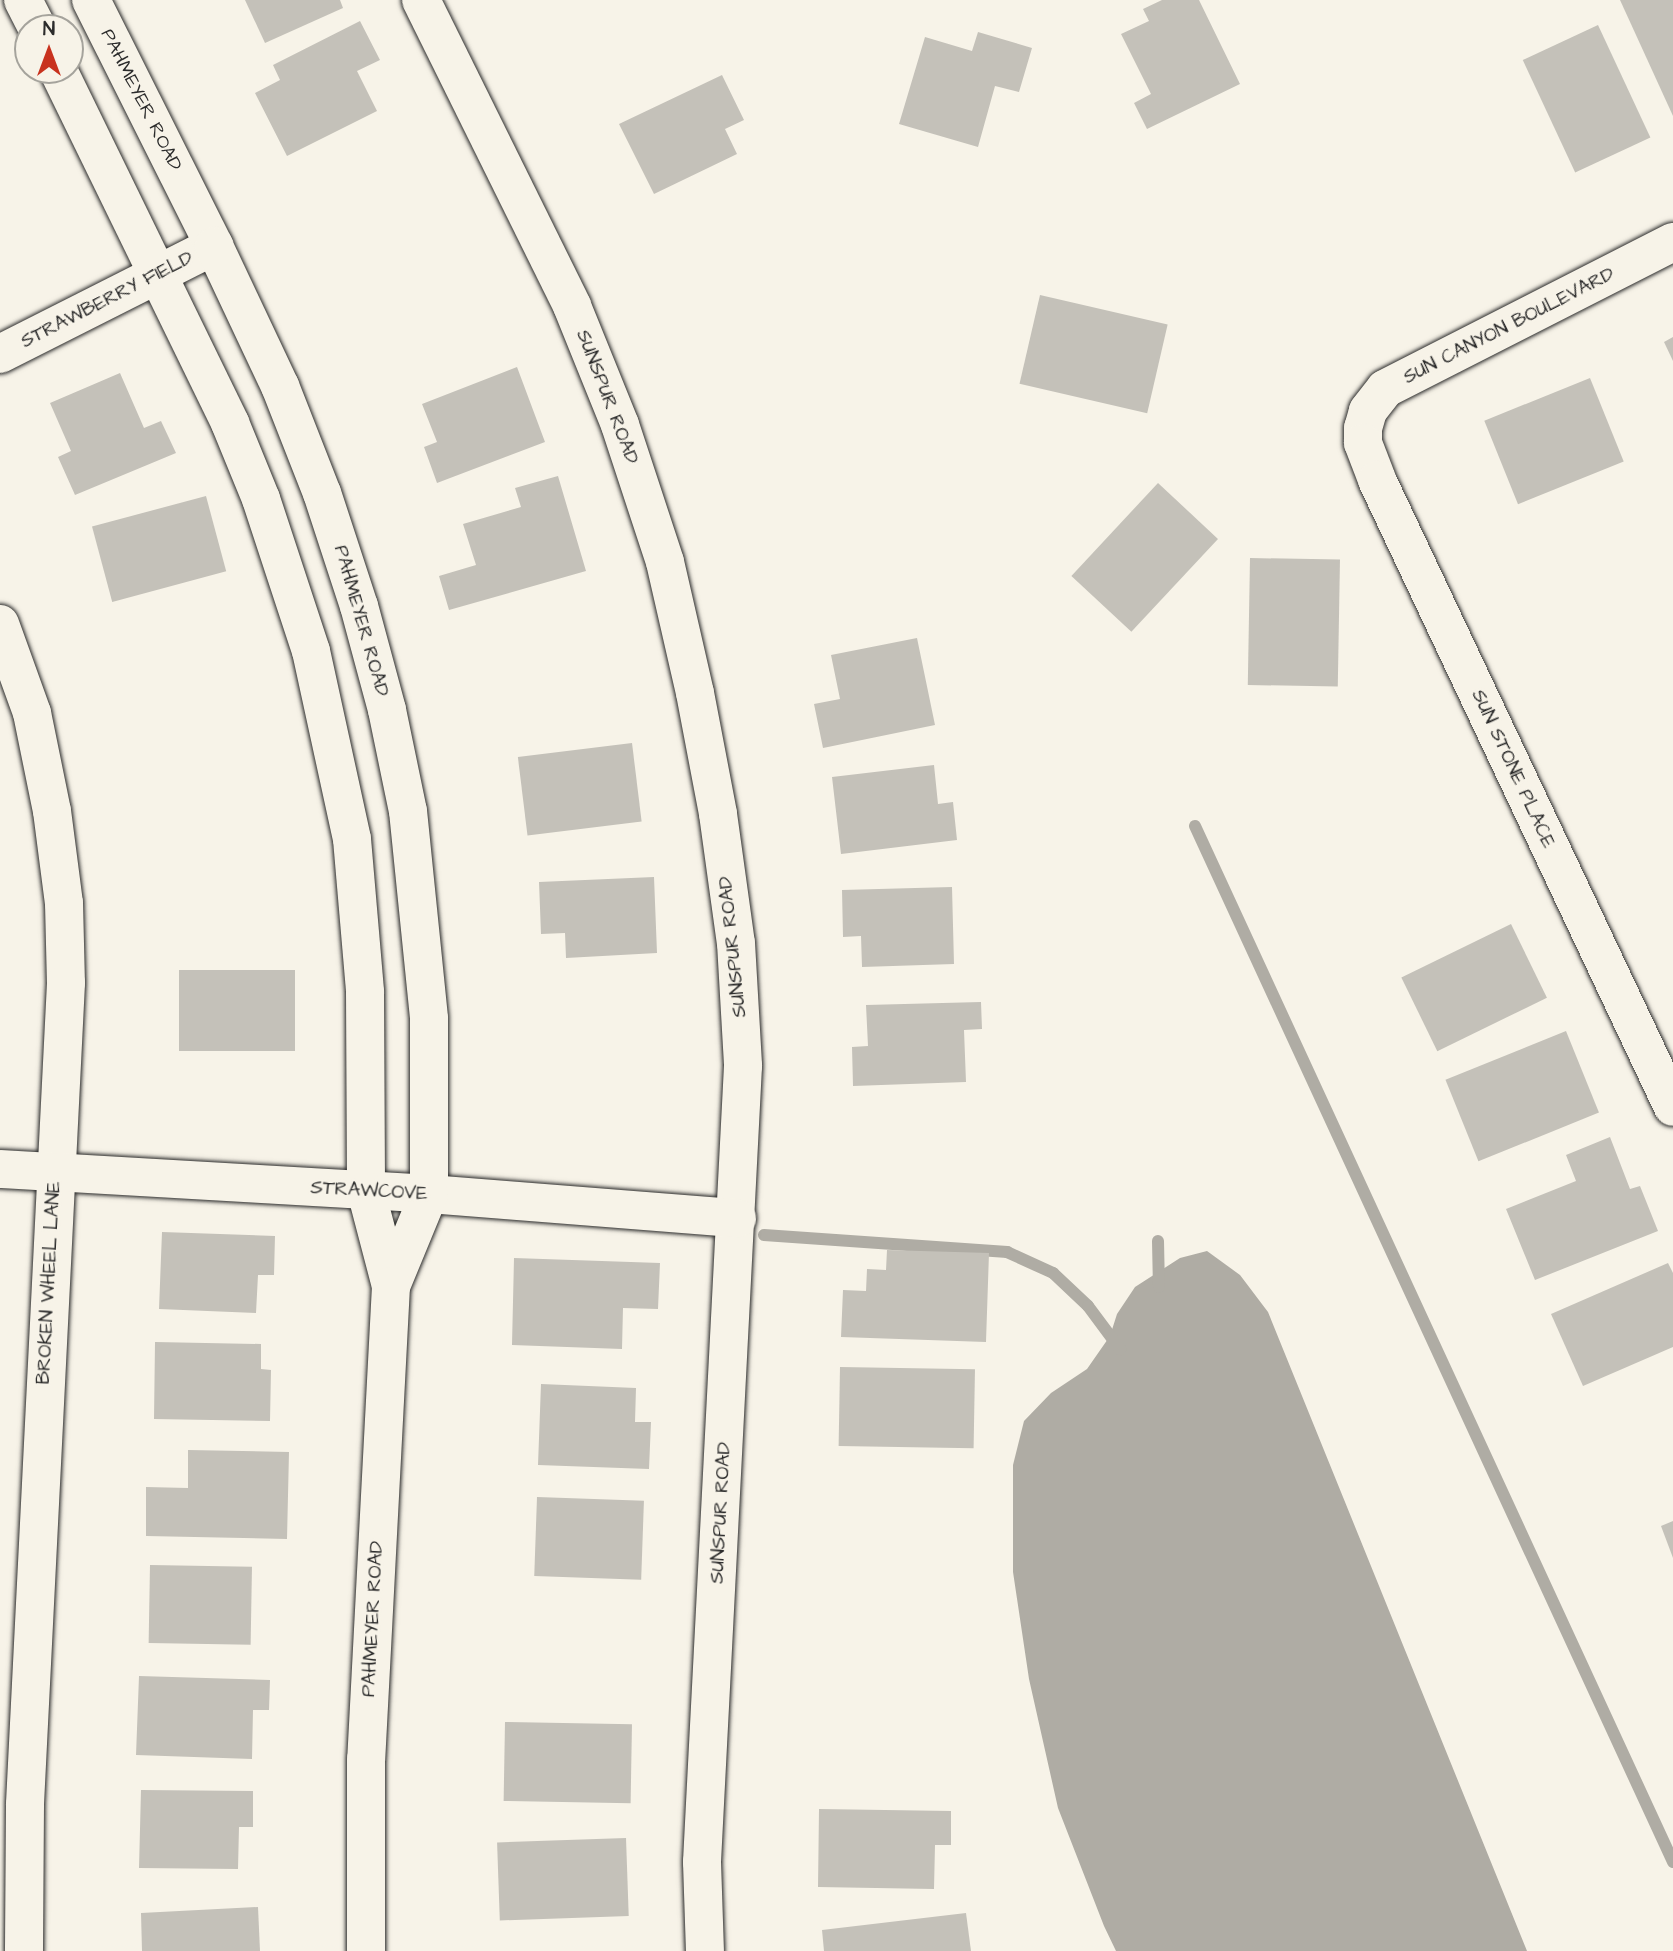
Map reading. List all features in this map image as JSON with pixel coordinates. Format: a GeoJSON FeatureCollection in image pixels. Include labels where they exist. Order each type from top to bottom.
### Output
{"type":"FeatureCollection","features":[{"type":"Feature","properties":{"kind":"street","name":"PAHMEYER ROAD"},"geometry":{"type":"LineString","coordinates":[[90,0],[214,246],[280,386],[322,493],[359,606],[387,710],[408,811],[429,1019],[429,1194],[391,1286]]}},
{"type":"Feature","properties":{"kind":"street","name":"SUNSPUR ROAD"},"geometry":{"type":"LineString","coordinates":[[421,0],[572,306],[620,425],[665,562],[695,693],[718,814],[736,943],[743,1066],[702,1861],[705,1951]]}},
{"type":"Feature","properties":{"kind":"street","name":"PAHMEYER ROAD"},"geometry":{"type":"LineString","coordinates":[[65,84],[230,423],[261,499],[311,651],[352,839],[362,930],[366,1191],[391,1286],[366,1759],[366,1951]]}},
{"type":"Feature","properties":{"kind":"street","name":"SUN CANYON BOULEVARD"},"geometry":{"type":"LineString","coordinates":[[1363,428],[1368,411],[1385,389],[1673,242]]}},
{"type":"Feature","properties":{"kind":"street","name":"STRAWBERRY FIELD"},"geometry":{"type":"LineString","coordinates":[[0,354],[214,246]]}},
{"type":"Feature","properties":{"kind":"street","name":"SUN STONE PLACE"},"geometry":{"type":"LineString","coordinates":[[1363,428],[1363,443],[1377,480],[1673,1107]]}},
{"type":"Feature","properties":{"kind":"street","name":"BROKEN WHEEL LANE"},"geometry":{"type":"LineString","coordinates":[[0,624],[32,713],[52,811],[64,903],[66,984],[54,1173],[25,1791],[24,1951]]}},
{"type":"Feature","properties":{"kind":"street","name":"STRAWCOVE"},"geometry":{"type":"LineString","coordinates":[[0,1169],[429,1194],[737,1218]]}},
{"type":"Feature","properties":{"kind":"shaded area"},"geometry":{"type":"Polygon","coordinates":[[[1207,1251],[1240,1275],[1268,1312],[1527,1951],[1116,1951],[1104,1926],[1058,1808],[1029,1679],[1013,1572],[1013,1465],[1024,1421],[1051,1393],[1087,1369],[1110,1336],[1117,1314],[1135,1287],[1180,1258],[1207,1251]]]}},
{"type":"Feature","properties":{"kind":"building"},"geometry":{"type":"Polygon","coordinates":[[[245,0],[340,0],[343,8],[265,43],[245,0]]]}},
{"type":"Feature","properties":{"kind":"building"},"geometry":{"type":"Polygon","coordinates":[[[1162,0],[1199,0],[1240,84],[1147,129],[1134,103],[1151,94],[1121,34],[1149,21],[1143,9],[1162,0]]]}},
{"type":"Feature","properties":{"kind":"building"},"geometry":{"type":"Polygon","coordinates":[[[1620,0],[1673,0],[1673,116],[1620,0]]]}},
{"type":"Feature","properties":{"kind":"building"},"geometry":{"type":"Polygon","coordinates":[[[360,21],[380,60],[357,71],[377,111],[287,156],[255,93],[280,80],[273,65],[360,21]]]}},
{"type":"Feature","properties":{"kind":"building"},"geometry":{"type":"Polygon","coordinates":[[[1598,25],[1650,137],[1575,172],[1523,60],[1598,25]]]}},
{"type":"Feature","properties":{"kind":"building"},"geometry":{"type":"Polygon","coordinates":[[[978,32],[1032,48],[1019,92],[995,86],[978,147],[899,124],[925,37],[972,51],[978,32]]]}},
{"type":"Feature","properties":{"kind":"building"},"geometry":{"type":"Polygon","coordinates":[[[722,75],[744,120],[725,129],[737,154],[654,194],[619,124],[722,75]]]}},
{"type":"Feature","properties":{"kind":"building"},"geometry":{"type":"Polygon","coordinates":[[[1040,295],[1168,324],[1147,413],[1020,384],[1040,295]]]}},
{"type":"Feature","properties":{"kind":"building"},"geometry":{"type":"Polygon","coordinates":[[[1673,337],[1673,361],[1664,342],[1673,337]]]}},
{"type":"Feature","properties":{"kind":"building"},"geometry":{"type":"Polygon","coordinates":[[[517,367],[545,442],[437,483],[424,447],[437,442],[422,404],[517,367]]]}},
{"type":"Feature","properties":{"kind":"building"},"geometry":{"type":"Polygon","coordinates":[[[120,373],[144,428],[161,421],[176,453],[75,495],[58,457],[71,451],[50,403],[120,373]]]}},
{"type":"Feature","properties":{"kind":"building"},"geometry":{"type":"Polygon","coordinates":[[[1590,378],[1624,461],[1518,504],[1484,421],[1590,378]]]}},
{"type":"Feature","properties":{"kind":"building"},"geometry":{"type":"Polygon","coordinates":[[[558,476],[586,571],[449,610],[439,576],[476,565],[463,524],[521,507],[515,488],[558,476]]]}},
{"type":"Feature","properties":{"kind":"building"},"geometry":{"type":"Polygon","coordinates":[[[1158,483],[1218,539],[1131,632],[1071,576],[1158,483]]]}},
{"type":"Feature","properties":{"kind":"building"},"geometry":{"type":"Polygon","coordinates":[[[206,496],[226,571],[112,602],[92,527],[206,496]]]}},
{"type":"Feature","properties":{"kind":"building"},"geometry":{"type":"Polygon","coordinates":[[[1250,558],[1340,560],[1338,687],[1248,685],[1250,558]]]}},
{"type":"Feature","properties":{"kind":"building"},"geometry":{"type":"Polygon","coordinates":[[[917,638],[935,725],[823,748],[814,704],[840,699],[831,655],[917,638]]]}},
{"type":"Feature","properties":{"kind":"building"},"geometry":{"type":"Polygon","coordinates":[[[632,743],[642,821],[527,835],[518,757],[632,743]]]}},
{"type":"Feature","properties":{"kind":"building"},"geometry":{"type":"Polygon","coordinates":[[[934,765],[938,804],[953,802],[957,840],[841,854],[832,777],[934,765]]]}},
{"type":"Feature","properties":{"kind":"building"},"geometry":{"type":"Polygon","coordinates":[[[654,877],[657,953],[566,958],[565,933],[541,934],[539,882],[654,877]]]}},
{"type":"Feature","properties":{"kind":"building"},"geometry":{"type":"Polygon","coordinates":[[[952,887],[954,964],[862,967],[861,936],[843,937],[842,890],[952,887]]]}},
{"type":"Feature","properties":{"kind":"building"},"geometry":{"type":"Polygon","coordinates":[[[1511,924],[1547,998],[1437,1051],[1401,977],[1511,924]]]}},
{"type":"Feature","properties":{"kind":"building"},"geometry":{"type":"Polygon","coordinates":[[[179,970],[295,970],[295,1051],[179,1051],[179,970]]]}},
{"type":"Feature","properties":{"kind":"building"},"geometry":{"type":"Polygon","coordinates":[[[981,1002],[982,1029],[964,1030],[966,1082],[853,1086],[852,1047],[868,1046],[866,1005],[981,1002]]]}},
{"type":"Feature","properties":{"kind":"building"},"geometry":{"type":"Polygon","coordinates":[[[1566,1031],[1599,1113],[1478,1161],[1445,1080],[1566,1031]]]}},
{"type":"Feature","properties":{"kind":"building"},"geometry":{"type":"Polygon","coordinates":[[[1610,1137],[1630,1189],[1640,1186],[1658,1231],[1535,1280],[1506,1209],[1576,1181],[1566,1155],[1610,1137]]]}},
{"type":"Feature","properties":{"kind":"building"},"geometry":{"type":"Polygon","coordinates":[[[162,1232],[275,1236],[274,1275],[258,1275],[256,1313],[159,1309],[162,1232]]]}},
{"type":"Feature","properties":{"kind":"building"},"geometry":{"type":"Polygon","coordinates":[[[887,1250],[989,1253],[986,1342],[841,1337],[843,1290],[866,1291],[867,1269],[886,1270],[887,1250]]]}},
{"type":"Feature","properties":{"kind":"building"},"geometry":{"type":"Polygon","coordinates":[[[514,1258],[660,1263],[658,1309],[623,1308],[622,1349],[512,1345],[514,1258]]]}},
{"type":"Feature","properties":{"kind":"building"},"geometry":{"type":"Polygon","coordinates":[[[1668,1263],[1673,1273],[1673,1347],[1583,1386],[1551,1314],[1668,1263]]]}},
{"type":"Feature","properties":{"kind":"building"},"geometry":{"type":"Polygon","coordinates":[[[155,1342],[261,1344],[261,1369],[271,1370],[270,1421],[154,1419],[155,1342]]]}},
{"type":"Feature","properties":{"kind":"building"},"geometry":{"type":"Polygon","coordinates":[[[840,1367],[975,1369],[974,1448],[839,1446],[840,1367]]]}},
{"type":"Feature","properties":{"kind":"building"},"geometry":{"type":"Polygon","coordinates":[[[541,1384],[636,1388],[635,1422],[651,1422],[649,1469],[538,1465],[541,1384]]]}},
{"type":"Feature","properties":{"kind":"building"},"geometry":{"type":"Polygon","coordinates":[[[188,1450],[289,1452],[287,1539],[146,1536],[146,1487],[188,1488],[188,1450]]]}},
{"type":"Feature","properties":{"kind":"building"},"geometry":{"type":"Polygon","coordinates":[[[537,1497],[644,1501],[641,1580],[534,1576],[537,1497]]]}},
{"type":"Feature","properties":{"kind":"building"},"geometry":{"type":"Polygon","coordinates":[[[1673,1521],[1673,1558],[1661,1526],[1673,1521]]]}},
{"type":"Feature","properties":{"kind":"building"},"geometry":{"type":"Polygon","coordinates":[[[150,1565],[252,1567],[251,1645],[149,1643],[150,1565]]]}},
{"type":"Feature","properties":{"kind":"building"},"geometry":{"type":"Polygon","coordinates":[[[139,1676],[270,1680],[269,1710],[253,1710],[252,1759],[136,1755],[139,1676]]]}},
{"type":"Feature","properties":{"kind":"building"},"geometry":{"type":"Polygon","coordinates":[[[505,1722],[632,1724],[631,1803],[504,1801],[505,1722]]]}},
{"type":"Feature","properties":{"kind":"building"},"geometry":{"type":"Polygon","coordinates":[[[141,1790],[253,1791],[253,1827],[239,1827],[238,1869],[139,1868],[141,1790]]]}},
{"type":"Feature","properties":{"kind":"building"},"geometry":{"type":"Polygon","coordinates":[[[819,1809],[951,1811],[951,1845],[935,1845],[934,1889],[818,1887],[819,1809]]]}},
{"type":"Feature","properties":{"kind":"building"},"geometry":{"type":"Polygon","coordinates":[[[626,1838],[629,1916],[500,1920],[497,1843],[626,1838]]]}},
{"type":"Feature","properties":{"kind":"building"},"geometry":{"type":"Polygon","coordinates":[[[258,1907],[260,1951],[142,1951],[141,1913],[258,1907]]]}},
{"type":"Feature","properties":{"kind":"building"},"geometry":{"type":"Polygon","coordinates":[[[966,1913],[971,1951],[824,1951],[822,1930],[966,1913]]]}},
{"type":"Feature","properties":{"kind":"waterway"},"geometry":{"type":"LineString","coordinates":[[1195,826],[1673,1862]]}},
{"type":"Feature","properties":{"kind":"waterway"},"geometry":{"type":"LineString","coordinates":[[764,1235],[1007,1252],[1053,1273],[1088,1306],[1120,1349]]}},
{"type":"Feature","properties":{"kind":"waterway"},"geometry":{"type":"LineString","coordinates":[[1158,1241],[1159,1287]]}}]}
